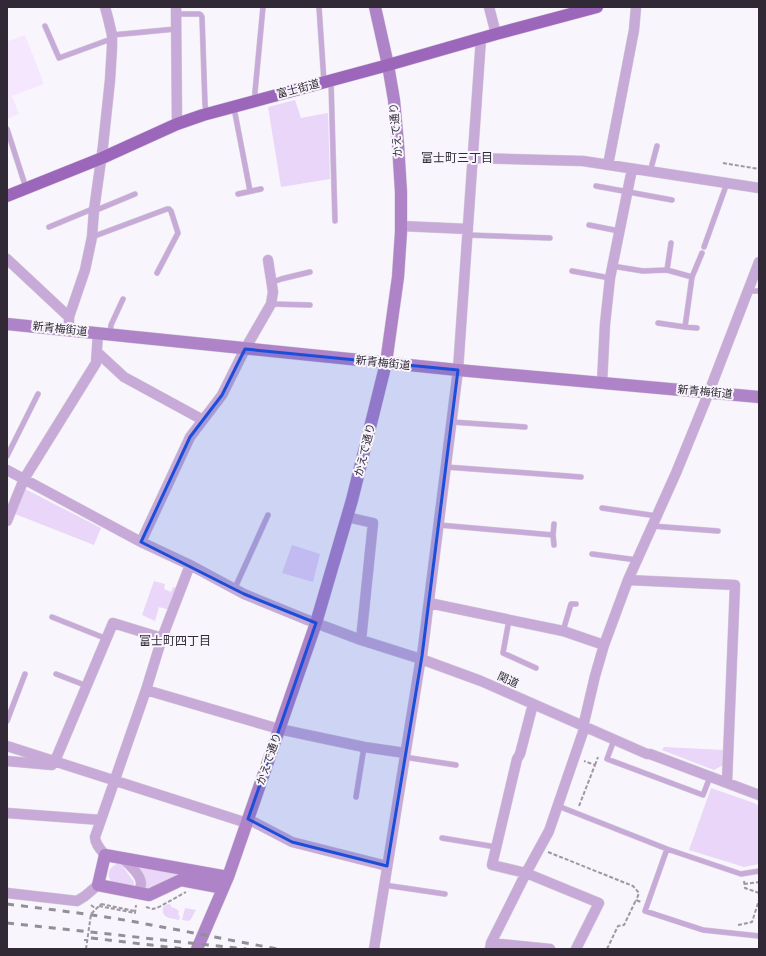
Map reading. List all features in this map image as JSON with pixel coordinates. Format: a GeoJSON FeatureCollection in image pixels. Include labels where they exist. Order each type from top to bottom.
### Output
{"type":"FeatureCollection","features":[{"type":"Feature","properties":{"kind":"main road","name":"富士街道"},"geometry":{"type":"LineString","coordinates":[[7,196],[102,158],[177,124],[206,114],[388,65],[496,34],[570,10],[597,7]]}},
{"type":"Feature","properties":{"kind":"street"},"geometry":{"type":"LineString","coordinates":[[69,330],[69,317],[85,270],[92,237],[94,210],[102,158],[112,47],[112,37],[105,7]]}},
{"type":"Feature","properties":{"kind":"street","name":"かえで通り"},"geometry":{"type":"LineString","coordinates":[[197,949],[225,883],[248,821],[316,623],[352,500],[386,363],[398,277],[401,192],[394,100],[375,7]]}},
{"type":"Feature","properties":{"kind":"street"},"geometry":{"type":"LineString","coordinates":[[488,7],[496,34]]}},
{"type":"Feature","properties":{"kind":"street"},"geometry":{"type":"LineString","coordinates":[[608,165],[634,30],[636,7]]}},
{"type":"Feature","properties":{"kind":"street"},"geometry":{"type":"LineString","coordinates":[[176,10],[177,124]]}},
{"type":"Feature","properties":{"kind":"street"},"geometry":{"type":"LineString","coordinates":[[374,949],[421,659],[452,422],[458,370],[481,38]]}},
{"type":"Feature","properties":{"kind":"street"},"geometry":{"type":"LineString","coordinates":[[472,158],[583,161],[759,188]]}},
{"type":"Feature","properties":{"kind":"street"},"geometry":{"type":"LineString","coordinates":[[602,383],[605,324],[610,278],[632,169]]}},
{"type":"Feature","properties":{"kind":"street"},"geometry":{"type":"LineString","coordinates":[[401,226],[467,232]]}},
{"type":"Feature","properties":{"kind":"street"},"geometry":{"type":"LineString","coordinates":[[7,260],[69,317]]}},
{"type":"Feature","properties":{"kind":"street"},"geometry":{"type":"LineString","coordinates":[[141,542],[190,437],[222,395],[245,349],[271,304],[273,292],[268,260]]}},
{"type":"Feature","properties":{"kind":"street"},"geometry":{"type":"LineString","coordinates":[[550,949],[491,946],[526,873],[540,848],[558,806],[583,732],[595,676],[604,644],[628,580],[676,473],[709,392],[759,262]]}},
{"type":"Feature","properties":{"kind":"street","name":"新青梅街道"},"geometry":{"type":"LineString","coordinates":[[7,324],[458,370],[759,397]]}},
{"type":"Feature","properties":{"kind":"street"},"geometry":{"type":"LineString","coordinates":[[7,521],[24,479],[96,363],[97,352],[104,334]]}},
{"type":"Feature","properties":{"kind":"street"},"geometry":{"type":"LineString","coordinates":[[97,352],[124,377],[203,420]]}},
{"type":"Feature","properties":{"kind":"street","name":"関道"},"geometry":{"type":"LineString","coordinates":[[7,470],[141,542],[190,565],[234,590],[361,640],[421,659],[481,681],[647,754],[759,794]]}},
{"type":"Feature","properties":{"kind":"street"},"geometry":{"type":"LineString","coordinates":[[347,517],[373,523],[361,640]]}},
{"type":"Feature","properties":{"kind":"street"},"geometry":{"type":"LineString","coordinates":[[190,565],[162,638],[146,690],[95,837],[95,841],[105,855],[225,883]]}},
{"type":"Feature","properties":{"kind":"street"},"geometry":{"type":"LineString","coordinates":[[628,580],[735,585],[727,782]]}},
{"type":"Feature","properties":{"kind":"street"},"geometry":{"type":"LineString","coordinates":[[429,603],[563,631],[604,644]]}},
{"type":"Feature","properties":{"kind":"street"},"geometry":{"type":"LineString","coordinates":[[7,761],[52,765],[114,623],[162,638]]}},
{"type":"Feature","properties":{"kind":"street"},"geometry":{"type":"LineString","coordinates":[[146,690],[279,729],[405,755]]}},
{"type":"Feature","properties":{"kind":"street"},"geometry":{"type":"LineString","coordinates":[[533,704],[520,754],[517,759],[492,865],[526,873],[599,903],[576,949]]}},
{"type":"Feature","properties":{"kind":"street"},"geometry":{"type":"LineString","coordinates":[[7,746],[248,821],[292,842],[387,866]]}},
{"type":"Feature","properties":{"kind":"street"},"geometry":{"type":"LineString","coordinates":[[7,813],[101,820]]}},
{"type":"Feature","properties":{"kind":"street"},"geometry":{"type":"LineString","coordinates":[[7,893],[77,901],[98,886],[105,855]]}},
{"type":"Feature","properties":{"kind":"street"},"geometry":{"type":"LineString","coordinates":[[122,858],[141,881],[140,888],[136,893]]}},
{"type":"Feature","properties":{"kind":"street"},"geometry":{"type":"LineString","coordinates":[[98,886],[149,895],[181,880],[225,883]]}},
{"type":"Feature","properties":{"kind":"lane"},"geometry":{"type":"LineString","coordinates":[[255,101],[263,7]]}},
{"type":"Feature","properties":{"kind":"lane"},"geometry":{"type":"LineString","coordinates":[[319,7],[327,81],[335,221]]}},
{"type":"Feature","properties":{"kind":"lane"},"geometry":{"type":"LineString","coordinates":[[176,10],[199,14],[202,17],[206,114]]}},
{"type":"Feature","properties":{"kind":"lane"},"geometry":{"type":"LineString","coordinates":[[46,26],[59,58],[112,37],[177,29]]}},
{"type":"Feature","properties":{"kind":"lane"},"geometry":{"type":"LineString","coordinates":[[234,107],[250,191]]}},
{"type":"Feature","properties":{"kind":"lane"},"geometry":{"type":"LineString","coordinates":[[7,129],[26,189]]}},
{"type":"Feature","properties":{"kind":"lane"},"geometry":{"type":"LineString","coordinates":[[650,172],[657,146]]}},
{"type":"Feature","properties":{"kind":"lane"},"geometry":{"type":"LineString","coordinates":[[704,247],[727,183]]}},
{"type":"Feature","properties":{"kind":"lane"},"geometry":{"type":"LineString","coordinates":[[596,186],[672,200]]}},
{"type":"Feature","properties":{"kind":"lane"},"geometry":{"type":"LineString","coordinates":[[238,194],[261,189]]}},
{"type":"Feature","properties":{"kind":"lane"},"geometry":{"type":"LineString","coordinates":[[49,227],[135,194]]}},
{"type":"Feature","properties":{"kind":"lane"},"geometry":{"type":"LineString","coordinates":[[92,237],[169,209],[178,233],[156,273]]}},
{"type":"Feature","properties":{"kind":"lane"},"geometry":{"type":"LineString","coordinates":[[589,225],[619,232]]}},
{"type":"Feature","properties":{"kind":"lane"},"geometry":{"type":"LineString","coordinates":[[467,232],[550,238]]}},
{"type":"Feature","properties":{"kind":"lane"},"geometry":{"type":"LineString","coordinates":[[667,270],[671,243]]}},
{"type":"Feature","properties":{"kind":"lane"},"geometry":{"type":"LineString","coordinates":[[685,327],[692,277],[702,253]]}},
{"type":"Feature","properties":{"kind":"lane"},"geometry":{"type":"LineString","coordinates":[[612,266],[643,271],[667,270],[692,277]]}},
{"type":"Feature","properties":{"kind":"lane"},"geometry":{"type":"LineString","coordinates":[[572,271],[610,278]]}},
{"type":"Feature","properties":{"kind":"lane"},"geometry":{"type":"LineString","coordinates":[[271,283],[310,272]]}},
{"type":"Feature","properties":{"kind":"lane"},"geometry":{"type":"LineString","coordinates":[[748,290],[759,291]]}},
{"type":"Feature","properties":{"kind":"lane"},"geometry":{"type":"LineString","coordinates":[[104,334],[111,325],[123,299]]}},
{"type":"Feature","properties":{"kind":"lane"},"geometry":{"type":"LineString","coordinates":[[271,304],[310,305]]}},
{"type":"Feature","properties":{"kind":"lane"},"geometry":{"type":"LineString","coordinates":[[658,323],[697,328]]}},
{"type":"Feature","properties":{"kind":"lane"},"geometry":{"type":"LineString","coordinates":[[7,456],[38,394]]}},
{"type":"Feature","properties":{"kind":"lane"},"geometry":{"type":"LineString","coordinates":[[452,422],[524,427]]}},
{"type":"Feature","properties":{"kind":"lane"},"geometry":{"type":"LineString","coordinates":[[446,467],[581,477]]}},
{"type":"Feature","properties":{"kind":"lane"},"geometry":{"type":"LineString","coordinates":[[602,508],[657,516]]}},
{"type":"Feature","properties":{"kind":"lane"},"geometry":{"type":"LineString","coordinates":[[234,590],[268,515]]}},
{"type":"Feature","properties":{"kind":"lane"},"geometry":{"type":"LineString","coordinates":[[554,524],[554,545]]}},
{"type":"Feature","properties":{"kind":"lane"},"geometry":{"type":"LineString","coordinates":[[439,525],[553,535]]}},
{"type":"Feature","properties":{"kind":"lane"},"geometry":{"type":"LineString","coordinates":[[652,526],[718,531]]}},
{"type":"Feature","properties":{"kind":"lane"},"geometry":{"type":"LineString","coordinates":[[592,554],[637,560]]}},
{"type":"Feature","properties":{"kind":"lane"},"geometry":{"type":"LineString","coordinates":[[563,631],[571,604],[576,604]]}},
{"type":"Feature","properties":{"kind":"lane"},"geometry":{"type":"LineString","coordinates":[[52,617],[107,639]]}},
{"type":"Feature","properties":{"kind":"lane"},"geometry":{"type":"LineString","coordinates":[[509,620],[503,653],[536,668]]}},
{"type":"Feature","properties":{"kind":"lane"},"geometry":{"type":"LineString","coordinates":[[7,721],[25,674]]}},
{"type":"Feature","properties":{"kind":"lane"},"geometry":{"type":"LineString","coordinates":[[56,674],[87,686]]}},
{"type":"Feature","properties":{"kind":"lane"},"geometry":{"type":"LineString","coordinates":[[614,740],[607,759],[703,795],[710,776]]}},
{"type":"Feature","properties":{"kind":"lane"},"geometry":{"type":"LineString","coordinates":[[356,797],[364,747]]}},
{"type":"Feature","properties":{"kind":"lane"},"geometry":{"type":"LineString","coordinates":[[405,755],[456,765]]}},
{"type":"Feature","properties":{"kind":"lane"},"geometry":{"type":"LineString","coordinates":[[558,806],[667,849],[742,873],[759,871]]}},
{"type":"Feature","properties":{"kind":"lane"},"geometry":{"type":"LineString","coordinates":[[442,838],[496,847]]}},
{"type":"Feature","properties":{"kind":"lane"},"geometry":{"type":"LineString","coordinates":[[667,849],[645,911],[703,930],[759,936]]}},
{"type":"Feature","properties":{"kind":"lane"},"geometry":{"type":"LineString","coordinates":[[384,886],[445,894]]}},
{"type":"Feature","properties":{"kind":"path"},"geometry":{"type":"LineString","coordinates":[[723,163],[759,169]]}},
{"type":"Feature","properties":{"kind":"path"},"geometry":{"type":"LineString","coordinates":[[576,813],[595,765],[581,760]]}},
{"type":"Feature","properties":{"kind":"path"},"geometry":{"type":"LineString","coordinates":[[540,848],[633,886],[639,893],[624,925],[618,926],[607,949]]}},
{"type":"Feature","properties":{"kind":"path"},"geometry":{"type":"LineString","coordinates":[[742,873],[745,888],[759,893]]}},
{"type":"Feature","properties":{"kind":"path"},"geometry":{"type":"LineString","coordinates":[[744,884],[759,882]]}},
{"type":"Feature","properties":{"kind":"path"},"geometry":{"type":"LineString","coordinates":[[86,949],[85,940],[91,914],[100,905],[135,913],[136,905],[153,909],[187,891]]}},
{"type":"Feature","properties":{"kind":"path"},"geometry":{"type":"LineString","coordinates":[[750,927],[759,900]]}},
{"type":"Feature","properties":{"kind":"path"},"geometry":{"type":"LineString","coordinates":[[94,901],[91,905],[96,909]]}},
{"type":"Feature","properties":{"kind":"path"},"geometry":{"type":"LineString","coordinates":[[636,901],[647,905]]}},
{"type":"Feature","properties":{"kind":"path"},"geometry":{"type":"LineString","coordinates":[[734,933],[738,924],[752,922]]}},
{"type":"Feature","properties":{"kind":"highlighted area"},"geometry":{"type":"Polygon","coordinates":[[[245,349],[458,370],[422,656],[387,866],[292,842],[248,819],[316,623],[244,594],[141,542],[190,437],[222,395],[245,349]]]}},
{"type":"Feature","properties":{"kind":"shaded area"},"geometry":{"type":"Polygon","coordinates":[[[25,35],[44,84],[12,96],[19,114],[7,119],[7,40],[8,41],[25,35]]]}},
{"type":"Feature","properties":{"kind":"shaded area"},"geometry":{"type":"Polygon","coordinates":[[[295,100],[301,118],[328,113],[330,179],[281,187],[268,107],[295,100]]]}},
{"type":"Feature","properties":{"kind":"shaded area"},"geometry":{"type":"Polygon","coordinates":[[[25,489],[101,528],[94,545],[15,514],[25,489]]]}},
{"type":"Feature","properties":{"kind":"shaded area"},"geometry":{"type":"Polygon","coordinates":[[[292,545],[320,554],[313,582],[282,573],[292,545]]]}},
{"type":"Feature","properties":{"kind":"shaded area"},"geometry":{"type":"Polygon","coordinates":[[[154,581],[165,584],[164,589],[171,592],[173,587],[177,588],[170,610],[159,607],[155,621],[142,615],[154,581]]]}},
{"type":"Feature","properties":{"kind":"shaded area"},"geometry":{"type":"Polygon","coordinates":[[[664,747],[724,750],[723,765],[714,770],[662,750],[664,747]]]}},
{"type":"Feature","properties":{"kind":"shaded area"},"geometry":{"type":"Polygon","coordinates":[[[711,788],[759,806],[759,864],[744,867],[689,850],[711,788]]]}},
{"type":"Feature","properties":{"kind":"shaded area"},"geometry":{"type":"Polygon","coordinates":[[[119,863],[134,882],[134,886],[112,882],[110,879],[109,873],[111,868],[119,863]]]}},
{"type":"Feature","properties":{"kind":"shaded area"},"geometry":{"type":"Polygon","coordinates":[[[137,866],[199,877],[148,891],[144,889],[145,880],[137,866]]]}},
{"type":"Feature","properties":{"kind":"shaded area"},"geometry":{"type":"Polygon","coordinates":[[[168,904],[179,911],[179,920],[169,918],[163,914],[163,907],[168,904]]]}},
{"type":"Feature","properties":{"kind":"shaded area"},"geometry":{"type":"Polygon","coordinates":[[[185,908],[196,910],[189,921],[182,920],[185,908]]]}},
{"type":"Feature","properties":{"kind":"railway"},"geometry":{"type":"LineString","coordinates":[[7,904],[111,918],[278,949]]}},
{"type":"Feature","properties":{"kind":"railway"},"geometry":{"type":"LineString","coordinates":[[7,923],[246,949]]}},
{"type":"Feature","properties":{"kind":"railway"},"geometry":{"type":"LineString","coordinates":[[91,938],[185,949]]}},
{"type":"Feature","properties":{"kind":"district","name":"富士町三丁目"},"geometry":{"type":"Point","coordinates":[457,158]}},
{"type":"Feature","properties":{"kind":"district","name":"富士町四丁目"},"geometry":{"type":"Point","coordinates":[175,641]}}]}
